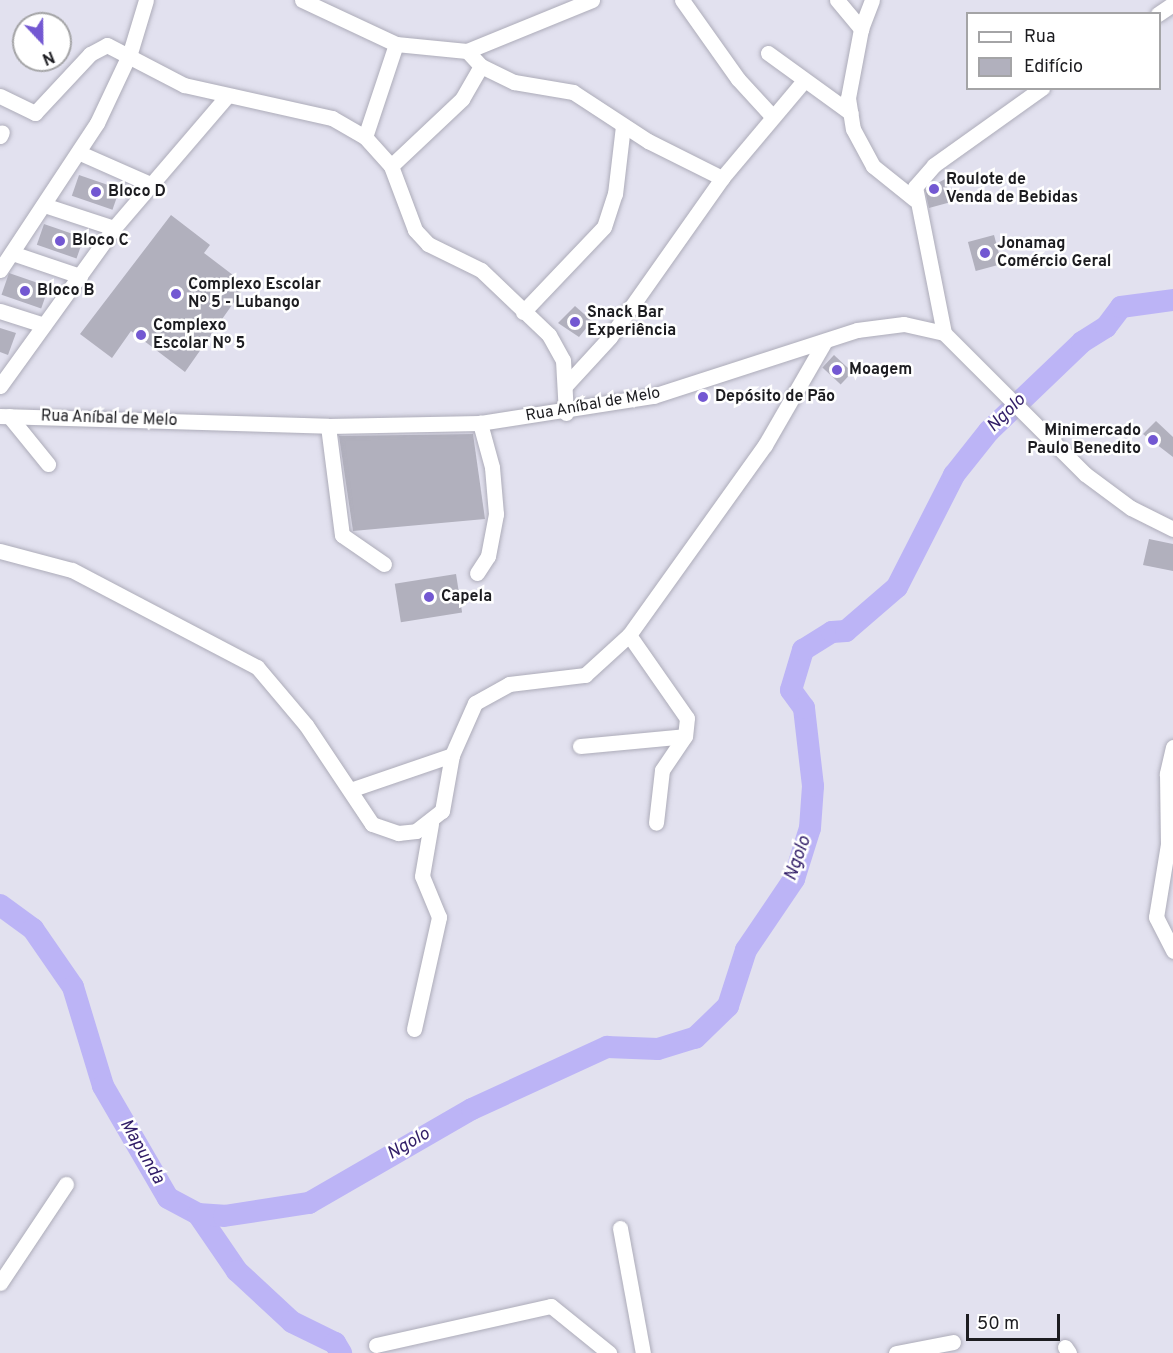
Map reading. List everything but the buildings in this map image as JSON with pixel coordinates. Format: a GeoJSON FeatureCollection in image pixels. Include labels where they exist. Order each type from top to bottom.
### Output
{"type":"FeatureCollection","features":[{"type":"Feature","properties":{"kind":"street"},"geometry":{"type":"LineString","coordinates":[[0,270],[80,153],[130,53],[146,0]]}},
{"type":"Feature","properties":{"kind":"street"},"geometry":{"type":"LineString","coordinates":[[302,0],[396,44],[467,51],[592,0]]}},
{"type":"Feature","properties":{"kind":"street"},"geometry":{"type":"LineString","coordinates":[[682,0],[738,79],[772,116]]}},
{"type":"Feature","properties":{"kind":"street"},"geometry":{"type":"LineString","coordinates":[[837,0],[861,29]]}},
{"type":"Feature","properties":{"kind":"street"},"geometry":{"type":"LineString","coordinates":[[872,0],[861,29],[848,98],[851,113],[861,148],[873,166],[914,199]]}},
{"type":"Feature","properties":{"kind":"street"},"geometry":{"type":"LineString","coordinates":[[366,137],[396,44]]}},
{"type":"Feature","properties":{"kind":"street"},"geometry":{"type":"LineString","coordinates":[[0,96],[35,112],[98,47],[130,53],[184,85],[332,118],[366,137],[391,166],[415,230],[428,244],[481,270],[549,335],[563,360],[566,413]]}},
{"type":"Feature","properties":{"kind":"street"},"geometry":{"type":"LineString","coordinates":[[467,51],[481,66],[514,82],[573,92],[622,126],[722,178]]}},
{"type":"Feature","properties":{"kind":"street"},"geometry":{"type":"LineString","coordinates":[[768,53],[802,83],[831,96],[851,113]]}},
{"type":"Feature","properties":{"kind":"street"},"geometry":{"type":"LineString","coordinates":[[391,166],[462,99],[481,66]]}},
{"type":"Feature","properties":{"kind":"street"},"geometry":{"type":"LineString","coordinates":[[566,385],[669,259],[722,178],[802,83]]}},
{"type":"Feature","properties":{"kind":"street"},"geometry":{"type":"LineString","coordinates":[[1039,90],[934,165],[915,187],[914,199],[940,296],[944,333],[1094,481],[1173,529]]}},
{"type":"Feature","properties":{"kind":"street"},"geometry":{"type":"LineString","coordinates":[[0,386],[4,370],[44,325],[114,228],[228,96]]}},
{"type":"Feature","properties":{"kind":"street"},"geometry":{"type":"LineString","coordinates":[[523,312],[604,226],[615,194],[622,126]]}},
{"type":"Feature","properties":{"kind":"street"},"geometry":{"type":"LineString","coordinates":[[80,153],[150,184]]}},
{"type":"Feature","properties":{"kind":"street"},"geometry":{"type":"LineString","coordinates":[[44,205],[114,228]]}},
{"type":"Feature","properties":{"kind":"street"},"geometry":{"type":"LineString","coordinates":[[12,253],[80,276]]}},
{"type":"Feature","properties":{"kind":"street"},"geometry":{"type":"LineString","coordinates":[[0,311],[44,325]]}},
{"type":"Feature","properties":{"kind":"street","name":"Rua Aníbal de Melo"},"geometry":{"type":"LineString","coordinates":[[4,416],[328,426],[480,423],[566,413],[653,396],[825,341],[904,324],[944,333]]}},
{"type":"Feature","properties":{"kind":"street"},"geometry":{"type":"LineString","coordinates":[[414,1029],[439,917],[422,876],[431,824],[448,796],[452,755],[475,703],[491,690],[585,675],[629,635],[765,445],[825,341]]}},
{"type":"Feature","properties":{"kind":"street"},"geometry":{"type":"LineString","coordinates":[[4,416],[48,464]]}},
{"type":"Feature","properties":{"kind":"street"},"geometry":{"type":"LineString","coordinates":[[477,573],[488,556],[496,514],[492,467],[480,423]]}},
{"type":"Feature","properties":{"kind":"street"},"geometry":{"type":"LineString","coordinates":[[328,426],[342,535],[384,564]]}},
{"type":"Feature","properties":{"kind":"street"},"geometry":{"type":"LineString","coordinates":[[0,551],[81,574],[257,667],[281,690],[372,824],[381,830],[398,833],[431,824]]}},
{"type":"Feature","properties":{"kind":"street"},"geometry":{"type":"LineString","coordinates":[[629,635],[679,701],[687,718],[685,736],[662,770],[656,823]]}},
{"type":"Feature","properties":{"kind":"street"},"geometry":{"type":"LineString","coordinates":[[580,746],[685,736]]}},
{"type":"Feature","properties":{"kind":"street"},"geometry":{"type":"LineString","coordinates":[[1173,747],[1167,774],[1168,844],[1156,917],[1173,951]]}},
{"type":"Feature","properties":{"kind":"street"},"geometry":{"type":"LineString","coordinates":[[350,790],[452,755]]}},
{"type":"Feature","properties":{"kind":"street"},"geometry":{"type":"LineString","coordinates":[[0,1283],[66,1184]]}},
{"type":"Feature","properties":{"kind":"street"},"geometry":{"type":"LineString","coordinates":[[620,1228],[643,1353]]}},
{"type":"Feature","properties":{"kind":"street"},"geometry":{"type":"LineString","coordinates":[[376,1345],[551,1306],[609,1353]]}},
{"type":"Feature","properties":{"kind":"street"},"geometry":{"type":"LineString","coordinates":[[896,1353],[953,1342]]}},
{"type":"Feature","properties":{"kind":"waterway","name":"Ngolo"},"geometry":{"type":"LineString","coordinates":[[198,1214],[224,1216],[309,1203],[472,1109],[607,1047],[658,1049],[695,1038],[728,1006],[746,950],[794,879],[810,828],[813,786],[804,708],[791,690],[803,650],[832,632],[846,631],[897,587],[954,475],[989,431],[1082,342],[1106,327],[1121,307],[1173,300]]}},
{"type":"Feature","properties":{"kind":"waterway","name":"Mapunda"},"geometry":{"type":"LineString","coordinates":[[0,905],[33,929],[73,987],[103,1086],[168,1198],[198,1214],[237,1271],[292,1322],[335,1343],[341,1353]]}},
{"type":"Feature","properties":{"kind":"place","name":"Roulote de Venda de Bebidas"},"geometry":{"type":"Point","coordinates":[934,189]}},
{"type":"Feature","properties":{"kind":"place","name":"Bloco D"},"geometry":{"type":"Point","coordinates":[96,192]}},
{"type":"Feature","properties":{"kind":"place","name":"Bloco C"},"geometry":{"type":"Point","coordinates":[60,241]}},
{"type":"Feature","properties":{"kind":"place","name":"Jonamag Comércio Geral"},"geometry":{"type":"Point","coordinates":[985,253]}},
{"type":"Feature","properties":{"kind":"place","name":"Bloco B"},"geometry":{"type":"Point","coordinates":[25,291]}},
{"type":"Feature","properties":{"kind":"place","name":"Complexo Escolar Nº 5 - Lubango"},"geometry":{"type":"Point","coordinates":[176,294]}},
{"type":"Feature","properties":{"kind":"place","name":"Snack Bar Experiência"},"geometry":{"type":"Point","coordinates":[575,322]}},
{"type":"Feature","properties":{"kind":"place","name":"Complexo Escolar Nº 5"},"geometry":{"type":"Point","coordinates":[141,335]}},
{"type":"Feature","properties":{"kind":"place","name":"Moagem"},"geometry":{"type":"Point","coordinates":[837,370]}},
{"type":"Feature","properties":{"kind":"place","name":"Depósito de Pão"},"geometry":{"type":"Point","coordinates":[703,397]}},
{"type":"Feature","properties":{"kind":"place","name":"Minimercado Paulo Benedito"},"geometry":{"type":"Point","coordinates":[1153,440]}},
{"type":"Feature","properties":{"kind":"place","name":"Capela"},"geometry":{"type":"Point","coordinates":[429,597]}}]}
